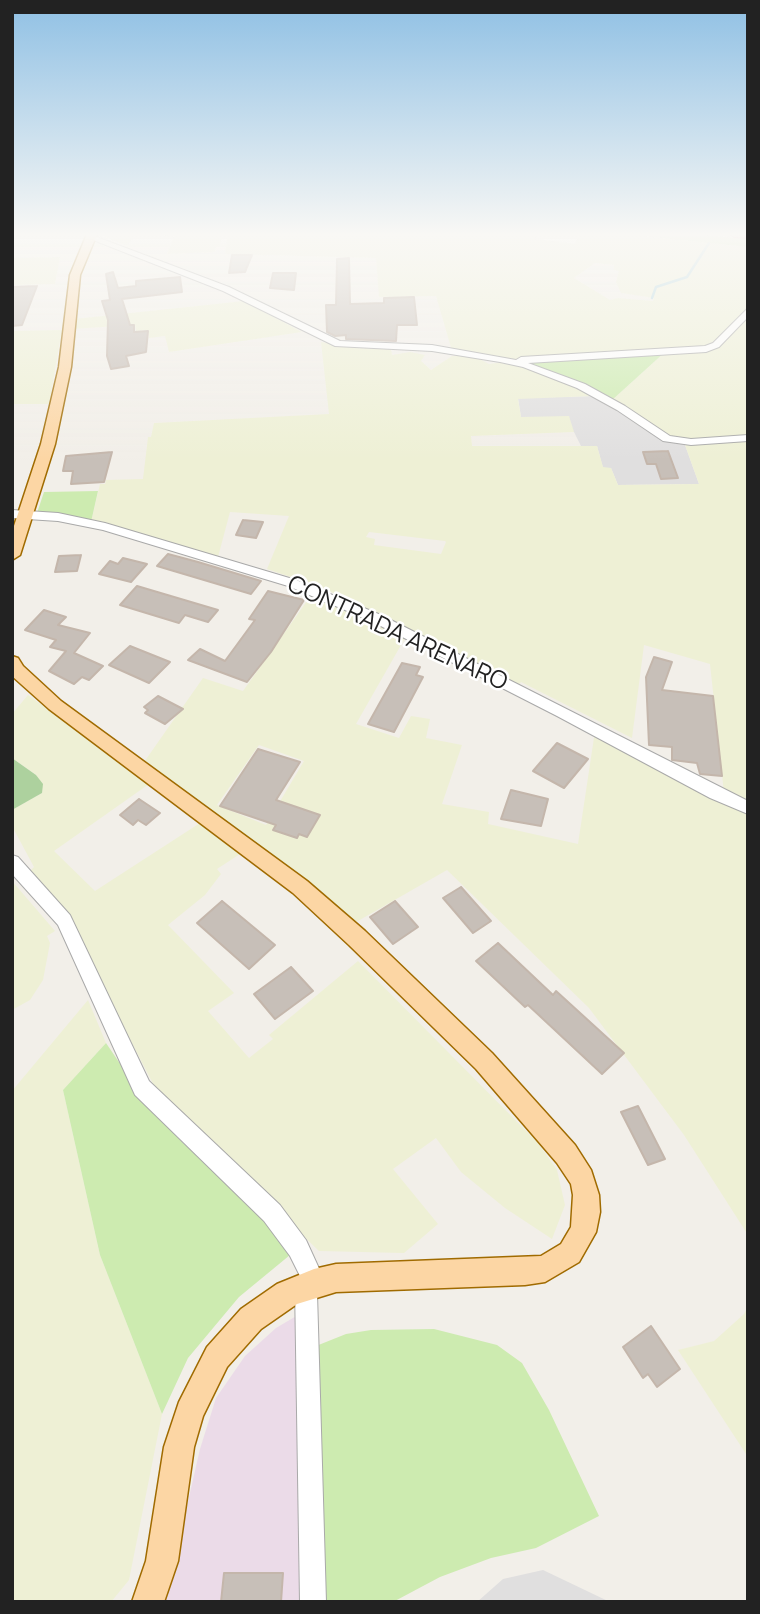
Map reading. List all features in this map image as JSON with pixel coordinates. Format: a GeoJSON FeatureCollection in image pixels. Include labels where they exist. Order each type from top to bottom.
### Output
{"type":"FeatureCollection","features":[{"type":"Feature","properties":{"kind":"main road"},"geometry":{"type":"LineString","coordinates":[[12,555],[19,515],[48,444],[65,367],[71,309]]}},
{"type":"Feature","properties":{"kind":"main road"},"geometry":{"type":"LineString","coordinates":[[12,662],[16,670],[55,705],[300,887],[358,938],[484,1061],[566,1154],[582,1179],[587,1212],[583,1232],[570,1253],[545,1269],[525,1272],[369,1275],[310,1284],[268,1305],[251,1319],[217,1357],[201,1384],[179,1447],[162,1561],[148,1602]]}},
{"type":"Feature","properties":{"kind":"street"},"geometry":{"type":"LineString","coordinates":[[267,309],[338,344],[432,348],[509,361],[580,386],[621,408],[667,439],[691,442],[748,438]]}},
{"type":"Feature","properties":{"kind":"street"},"geometry":{"type":"LineString","coordinates":[[509,361],[706,349],[716,345],[748,312]]}},
{"type":"Feature","properties":{"kind":"street","name":"CONTRADA ARENARO"},"geometry":{"type":"LineString","coordinates":[[19,515],[58,517],[105,527],[292,583],[376,618],[748,808]]}},
{"type":"Feature","properties":{"kind":"street"},"geometry":{"type":"LineString","coordinates":[[12,862],[64,920],[142,1088],[272,1213],[298,1248],[310,1284],[313,1602]]}},
{"type":"Feature","properties":{"kind":"shaded area"},"geometry":{"type":"Polygon","coordinates":[[[597,396],[668,440],[685,445],[699,484],[618,485],[611,468],[603,468],[597,446],[581,446],[574,432],[521,417],[518,398],[597,396]]]}},
{"type":"Feature","properties":{"kind":"shaded area"},"geometry":{"type":"Polygon","coordinates":[[[298,1315],[306,1602],[165,1602],[200,1449],[216,1398],[245,1356],[276,1328],[298,1315]]]}},
{"type":"Feature","properties":{"kind":"shaded area"},"geometry":{"type":"Polygon","coordinates":[[[543,1570],[610,1602],[477,1602],[503,1579],[543,1570]]]}},
{"type":"Feature","properties":{"kind":"green space"},"geometry":{"type":"Polygon","coordinates":[[[165,309],[260,309],[302,332],[169,352],[165,336],[149,338],[148,330],[136,331],[135,325],[72,329],[74,319],[165,309]]]}},
{"type":"Feature","properties":{"kind":"green space"},"geometry":{"type":"Polygon","coordinates":[[[440,309],[746,309],[710,346],[508,360],[452,351],[440,309]]]}},
{"type":"Feature","properties":{"kind":"green space"},"geometry":{"type":"Polygon","coordinates":[[[748,317],[748,437],[677,441],[611,401],[665,352],[706,350],[748,317]]]}},
{"type":"Feature","properties":{"kind":"green space"},"geometry":{"type":"Polygon","coordinates":[[[62,330],[49,404],[12,404],[12,331],[62,330]]]}},
{"type":"Feature","properties":{"kind":"green space"},"geometry":{"type":"Polygon","coordinates":[[[321,342],[356,348],[391,349],[392,355],[410,352],[425,355],[421,361],[431,370],[452,356],[474,356],[489,364],[504,362],[575,387],[593,396],[518,399],[521,417],[569,416],[574,432],[471,436],[472,446],[597,446],[603,467],[611,468],[618,485],[699,484],[685,445],[748,440],[748,804],[724,793],[710,664],[644,645],[632,738],[521,682],[518,686],[466,661],[461,655],[323,588],[267,569],[289,516],[230,512],[218,557],[91,522],[100,484],[105,484],[106,480],[143,479],[148,437],[151,437],[154,423],[329,414],[321,342]],[[369,532],[366,537],[375,539],[374,545],[441,554],[445,541],[369,532]]]}},
{"type":"Feature","properties":{"kind":"green space"},"geometry":{"type":"Polygon","coordinates":[[[665,352],[611,401],[517,362],[665,352]]]}},
{"type":"Feature","properties":{"kind":"green space"},"geometry":{"type":"Polygon","coordinates":[[[98,491],[91,522],[37,513],[44,492],[98,491]]]}},
{"type":"Feature","properties":{"kind":"green space"},"geometry":{"type":"Polygon","coordinates":[[[312,594],[405,638],[356,724],[399,738],[411,716],[430,719],[426,738],[462,745],[442,804],[489,812],[488,824],[578,844],[595,731],[748,812],[748,1235],[684,1135],[589,1008],[447,870],[351,925],[142,765],[203,678],[243,691],[312,594]],[[259,745],[217,805],[266,825],[304,761],[259,745]]]}},
{"type":"Feature","properties":{"kind":"green space"},"geometry":{"type":"Polygon","coordinates":[[[28,695],[149,784],[54,851],[95,891],[200,823],[240,854],[217,869],[221,874],[205,895],[168,925],[234,993],[208,1011],[249,1058],[273,1039],[269,1035],[358,961],[538,1143],[557,1170],[565,1205],[552,1239],[505,1208],[461,1172],[436,1138],[393,1169],[438,1224],[404,1253],[319,1251],[161,1099],[86,955],[29,872],[34,867],[12,826],[12,810],[42,793],[36,775],[12,758],[12,714],[28,695]]]}},
{"type":"Feature","properties":{"kind":"green space"},"geometry":{"type":"Polygon","coordinates":[[[12,758],[36,775],[43,784],[42,793],[12,810],[12,758]]]}},
{"type":"Feature","properties":{"kind":"green space"},"geometry":{"type":"Polygon","coordinates":[[[12,881],[55,931],[47,936],[50,943],[43,980],[30,1000],[12,1010],[12,881]]]}},
{"type":"Feature","properties":{"kind":"green space"},"geometry":{"type":"Polygon","coordinates":[[[88,1000],[106,1043],[63,1090],[100,1255],[162,1414],[129,1580],[111,1602],[12,1602],[12,1091],[88,1000]]]}},
{"type":"Feature","properties":{"kind":"green space"},"geometry":{"type":"Polygon","coordinates":[[[106,1043],[146,1102],[183,1143],[245,1193],[290,1255],[239,1297],[188,1358],[162,1414],[100,1255],[63,1090],[106,1043]]]}},
{"type":"Feature","properties":{"kind":"green space"},"geometry":{"type":"Polygon","coordinates":[[[748,1306],[748,1457],[678,1350],[714,1341],[744,1314],[748,1306]]]}},
{"type":"Feature","properties":{"kind":"green space"},"geometry":{"type":"Polygon","coordinates":[[[434,1329],[497,1345],[522,1363],[549,1410],[599,1516],[536,1548],[491,1558],[440,1577],[393,1602],[318,1602],[311,1348],[346,1334],[371,1330],[434,1329]]]}},
{"type":"Feature","properties":{"kind":"building"},"geometry":{"type":"Polygon","coordinates":[[[12,309],[28,309],[22,325],[12,326],[12,309]]]}},
{"type":"Feature","properties":{"kind":"building"},"geometry":{"type":"Polygon","coordinates":[[[105,309],[125,309],[130,325],[134,325],[134,332],[148,331],[146,352],[126,356],[129,366],[111,369],[107,356],[108,320],[105,309]]]}},
{"type":"Feature","properties":{"kind":"building"},"geometry":{"type":"Polygon","coordinates":[[[326,309],[415,309],[417,325],[397,325],[396,341],[346,339],[346,335],[335,336],[327,332],[326,309]]]}},
{"type":"Feature","properties":{"kind":"building"},"geometry":{"type":"Polygon","coordinates":[[[668,451],[678,478],[661,479],[656,464],[647,464],[643,452],[668,451]]]}},
{"type":"Feature","properties":{"kind":"building"},"geometry":{"type":"Polygon","coordinates":[[[112,452],[104,482],[71,484],[73,471],[63,471],[66,456],[112,452]]]}},
{"type":"Feature","properties":{"kind":"building"},"geometry":{"type":"Polygon","coordinates":[[[243,520],[263,522],[256,538],[236,535],[243,520]]]}},
{"type":"Feature","properties":{"kind":"building"},"geometry":{"type":"Polygon","coordinates":[[[168,554],[261,581],[251,594],[157,566],[168,554]]]}},
{"type":"Feature","properties":{"kind":"building"},"geometry":{"type":"Polygon","coordinates":[[[81,555],[77,571],[55,572],[59,556],[81,555]]]}},
{"type":"Feature","properties":{"kind":"building"},"geometry":{"type":"Polygon","coordinates":[[[123,558],[147,564],[131,582],[99,574],[110,561],[118,564],[123,558]]]}},
{"type":"Feature","properties":{"kind":"building"},"geometry":{"type":"Polygon","coordinates":[[[137,586],[218,610],[208,622],[185,615],[179,623],[120,605],[137,586]]]}},
{"type":"Feature","properties":{"kind":"building"},"geometry":{"type":"Polygon","coordinates":[[[268,591],[304,600],[271,652],[247,682],[188,660],[200,649],[225,661],[255,620],[249,619],[268,591]]]}},
{"type":"Feature","properties":{"kind":"building"},"geometry":{"type":"Polygon","coordinates":[[[44,610],[66,617],[58,625],[90,633],[74,653],[103,666],[89,680],[82,677],[74,684],[49,671],[66,651],[50,647],[56,640],[25,630],[44,610]]]}},
{"type":"Feature","properties":{"kind":"building"},"geometry":{"type":"Polygon","coordinates":[[[130,646],[170,662],[149,683],[109,665],[130,646]]]}},
{"type":"Feature","properties":{"kind":"building"},"geometry":{"type":"Polygon","coordinates":[[[654,657],[672,662],[662,690],[713,696],[722,776],[700,774],[697,763],[672,760],[672,747],[649,745],[646,677],[654,657]]]}},
{"type":"Feature","properties":{"kind":"building"},"geometry":{"type":"Polygon","coordinates":[[[402,663],[420,667],[416,675],[423,677],[394,732],[368,724],[402,663]]]}},
{"type":"Feature","properties":{"kind":"building"},"geometry":{"type":"Polygon","coordinates":[[[158,696],[183,709],[165,724],[145,713],[148,710],[144,707],[158,696]]]}},
{"type":"Feature","properties":{"kind":"building"},"geometry":{"type":"Polygon","coordinates":[[[557,743],[588,759],[564,788],[533,771],[557,743]]]}},
{"type":"Feature","properties":{"kind":"building"},"geometry":{"type":"Polygon","coordinates":[[[258,749],[300,762],[276,800],[320,815],[307,837],[299,834],[297,838],[273,830],[276,825],[220,806],[258,749]]]}},
{"type":"Feature","properties":{"kind":"building"},"geometry":{"type":"Polygon","coordinates":[[[511,790],[548,799],[541,826],[501,819],[511,790]]]}},
{"type":"Feature","properties":{"kind":"building"},"geometry":{"type":"Polygon","coordinates":[[[139,799],[160,813],[146,825],[138,820],[133,825],[120,815],[139,799]]]}},
{"type":"Feature","properties":{"kind":"building"},"geometry":{"type":"Polygon","coordinates":[[[461,887],[491,921],[473,933],[443,898],[461,887]]]}},
{"type":"Feature","properties":{"kind":"building"},"geometry":{"type":"Polygon","coordinates":[[[222,901],[275,945],[249,969],[197,923],[222,901]]]}},
{"type":"Feature","properties":{"kind":"building"},"geometry":{"type":"Polygon","coordinates":[[[395,901],[418,927],[393,944],[370,917],[395,901]]]}},
{"type":"Feature","properties":{"kind":"building"},"geometry":{"type":"Polygon","coordinates":[[[498,943],[553,995],[556,991],[624,1053],[602,1074],[476,961],[498,943]]]}},
{"type":"Feature","properties":{"kind":"building"},"geometry":{"type":"Polygon","coordinates":[[[291,967],[313,991],[275,1019],[254,994],[291,967]]]}},
{"type":"Feature","properties":{"kind":"building"},"geometry":{"type":"Polygon","coordinates":[[[638,1106],[665,1159],[648,1165],[621,1112],[638,1106]]]}},
{"type":"Feature","properties":{"kind":"building"},"geometry":{"type":"Polygon","coordinates":[[[651,1326],[680,1369],[657,1387],[648,1374],[643,1378],[623,1347],[651,1326]]]}},
{"type":"Feature","properties":{"kind":"building"},"geometry":{"type":"Polygon","coordinates":[[[224,1573],[283,1573],[281,1602],[221,1602],[224,1573]]]}}]}
